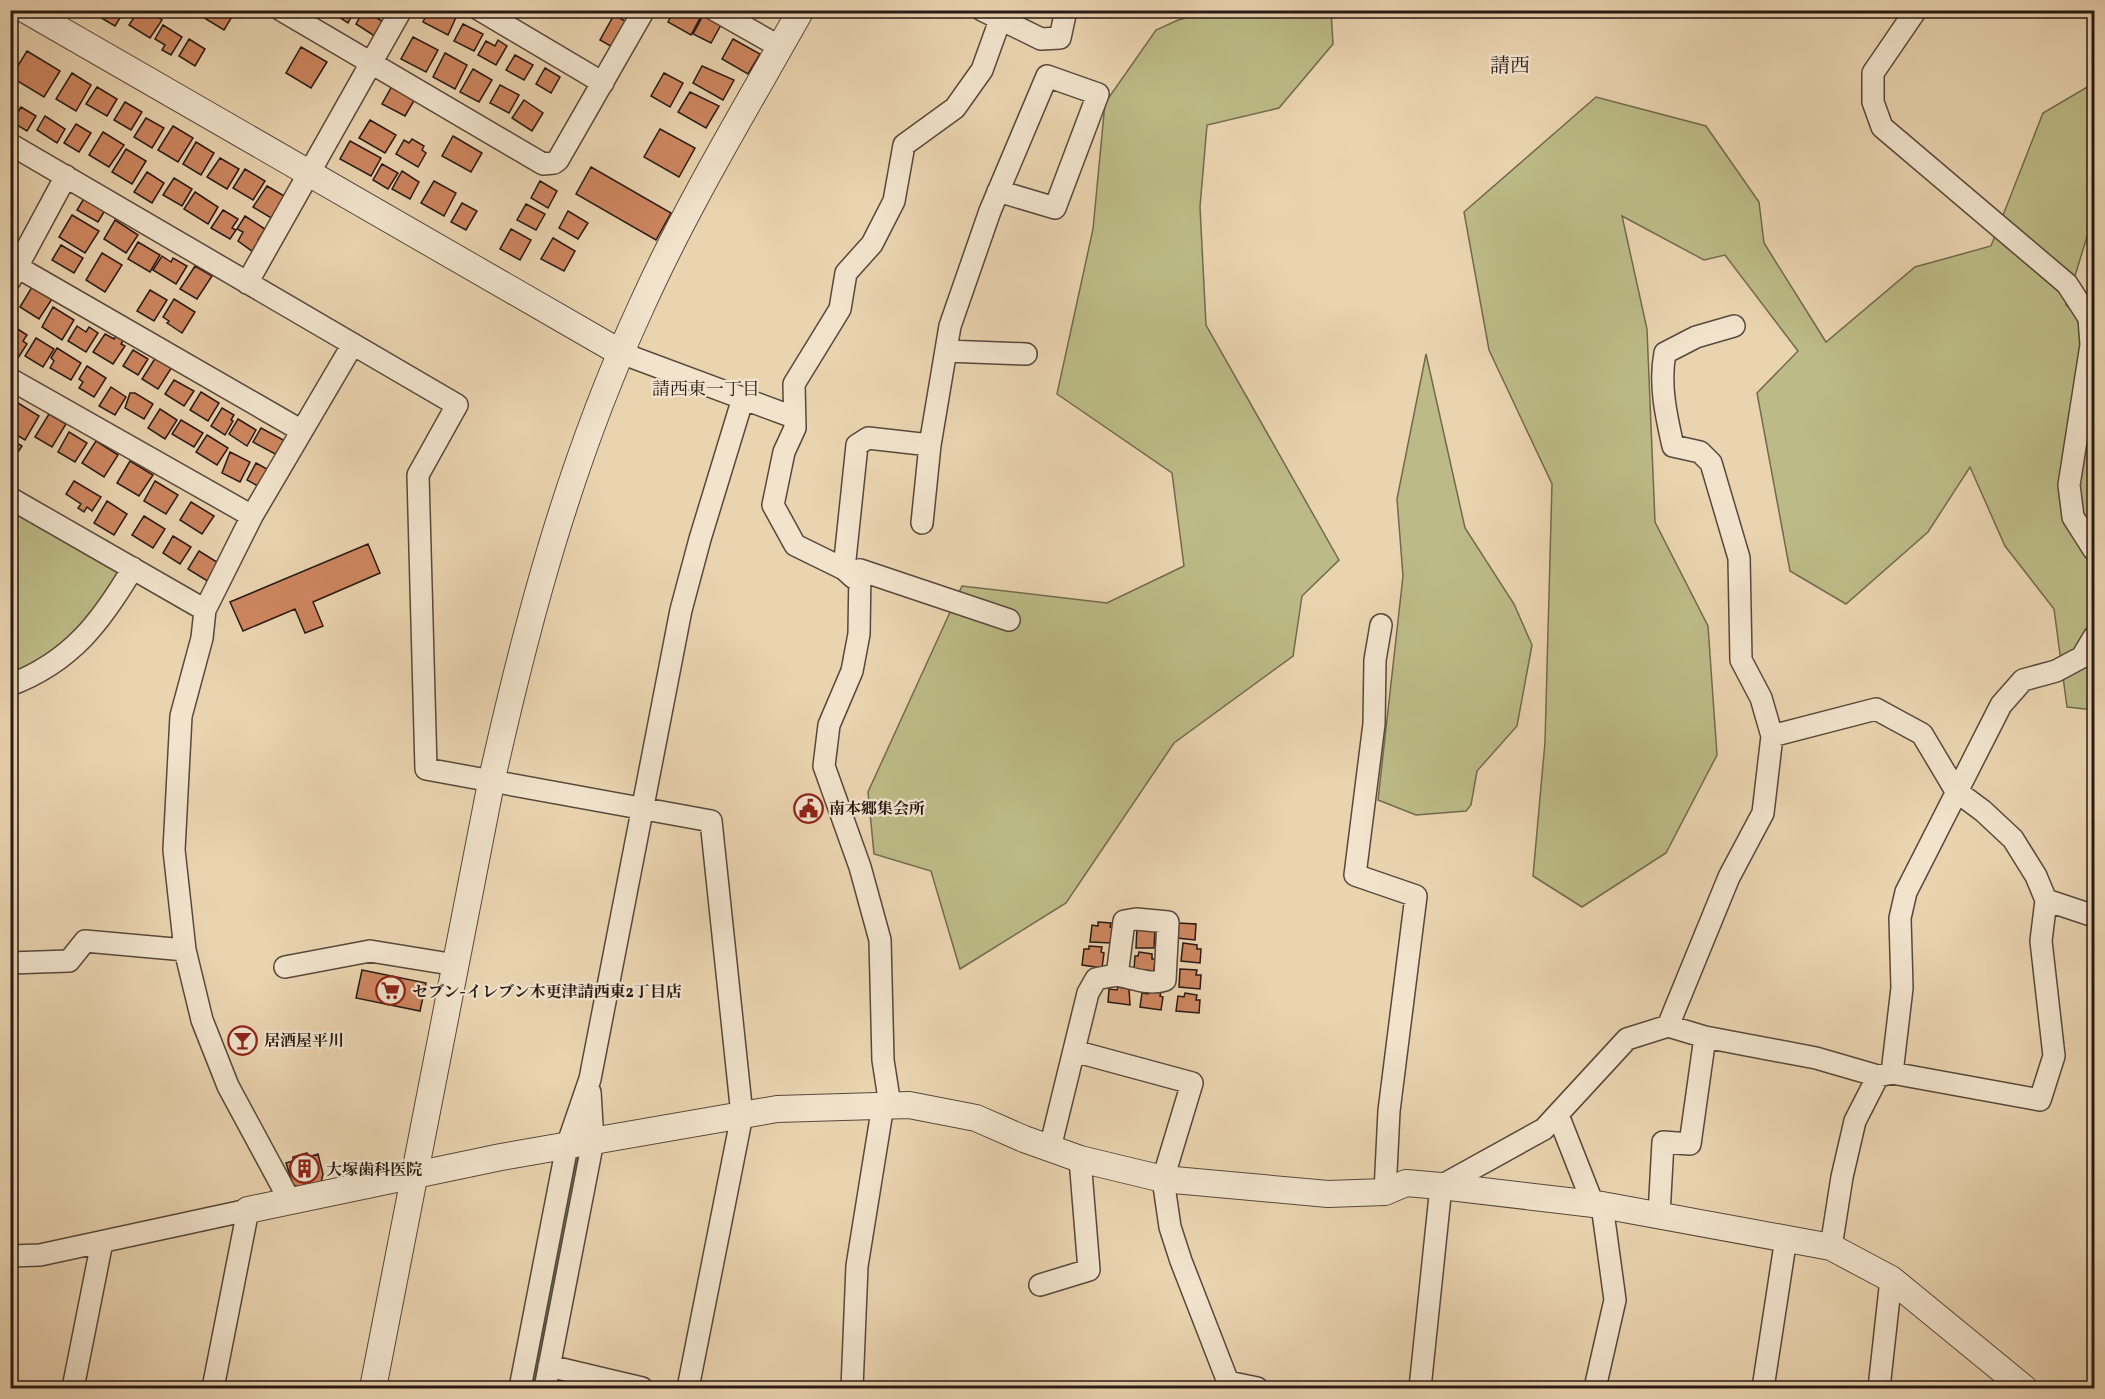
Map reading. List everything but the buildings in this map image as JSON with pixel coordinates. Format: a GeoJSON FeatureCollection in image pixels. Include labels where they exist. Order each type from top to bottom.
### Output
{"type":"FeatureCollection","features":[{"type":"Feature","properties":{"kind":"street"},"geometry":{"type":"LineString","coordinates":[[26,10],[621,353],[793,417]]}},
{"type":"Feature","properties":{"kind":"street"},"geometry":{"type":"LineString","coordinates":[[281,10],[543,164],[549,165],[558,160],[644,10]]}},
{"type":"Feature","properties":{"kind":"street"},"geometry":{"type":"LineString","coordinates":[[247,283],[401,10]]}},
{"type":"Feature","properties":{"kind":"street"},"geometry":{"type":"LineString","coordinates":[[480,10],[603,82]]}},
{"type":"Feature","properties":{"kind":"street"},"geometry":{"type":"LineString","coordinates":[[715,10],[780,47]]}},
{"type":"Feature","properties":{"kind":"street"},"geometry":{"type":"LineString","coordinates":[[373,1389],[491,783],[511,694],[550,544],[579,458],[621,353],[673,239],[801,10]]}},
{"type":"Feature","properties":{"kind":"street"},"geometry":{"type":"LineString","coordinates":[[1009,620],[852,570],[795,545],[773,505],[784,452],[795,428],[794,384],[840,309],[846,273],[872,244],[894,201],[904,145],[955,108],[981,70],[991,15],[1041,39],[1060,38],[1066,10]]}},
{"type":"Feature","properties":{"kind":"street"},"geometry":{"type":"LineString","coordinates":[[1916,10],[1873,73],[1873,102],[1882,127],[2067,284],[2089,318],[2091,365],[2069,485],[2073,517],[2094,550]]}},
{"type":"Feature","properties":{"kind":"street"},"geometry":{"type":"LineString","coordinates":[[922,523],[930,446],[950,326],[998,191],[1047,76],[1098,94],[1055,208],[998,191]]}},
{"type":"Feature","properties":{"kind":"street"},"geometry":{"type":"LineString","coordinates":[[10,144],[457,405],[418,475],[426,769],[491,783],[711,821],[742,1115],[688,1389]]}},
{"type":"Feature","properties":{"kind":"street"},"geometry":{"type":"LineString","coordinates":[[66,176],[15,274],[302,431]]}},
{"type":"Feature","properties":{"kind":"street"},"geometry":{"type":"LineString","coordinates":[[1668,1026],[1729,877],[1763,813],[1772,736],[1761,698],[1741,660],[1739,558],[1711,463],[1700,452],[1673,446],[1665,408],[1662,366],[1665,353],[1696,337],[1734,326]]}},
{"type":"Feature","properties":{"kind":"street"},"geometry":{"type":"LineString","coordinates":[[290,1202],[228,1086],[202,1020],[185,950],[174,850],[181,716],[202,638],[205,609],[252,516],[353,344]]}},
{"type":"Feature","properties":{"kind":"street"},"geometry":{"type":"LineString","coordinates":[[946,351],[1026,354]]}},
{"type":"Feature","properties":{"kind":"street"},"geometry":{"type":"LineString","coordinates":[[10,379],[252,516]]}},
{"type":"Feature","properties":{"kind":"street"},"geometry":{"type":"LineString","coordinates":[[520,1389],[567,1146],[590,1079],[681,610],[699,539],[743,398]]}},
{"type":"Feature","properties":{"kind":"street"},"geometry":{"type":"LineString","coordinates":[[852,1389],[857,1266],[886,1105],[880,940],[860,867],[824,766],[829,725],[852,671],[859,634],[852,570],[857,445],[868,438],[930,446]]}},
{"type":"Feature","properties":{"kind":"street"},"geometry":{"type":"LineString","coordinates":[[10,498],[205,609]]}},
{"type":"Feature","properties":{"kind":"street"},"geometry":{"type":"LineString","coordinates":[[10,685],[46,669],[78,643],[108,609],[133,568]]}},
{"type":"Feature","properties":{"kind":"street"},"geometry":{"type":"LineString","coordinates":[[1381,625],[1375,660],[1374,724],[1355,875],[1416,896],[1389,1111],[1384,1192]]}},
{"type":"Feature","properties":{"kind":"street"},"geometry":{"type":"LineString","coordinates":[[1831,1247],[1842,1177],[1855,1120],[1885,1075],[1902,988],[1900,918],[1906,892],[2001,705],[2023,680],[2056,671],[2082,657],[2094,637]]}},
{"type":"Feature","properties":{"kind":"street"},"geometry":{"type":"LineString","coordinates":[[1441,1186],[1544,1129],[1628,1039],[1668,1026],[1705,1037],[1816,1058],[1885,1075],[2040,1100],[2054,1056],[2041,941],[2046,900],[2036,876],[2013,839],[1983,811],[1956,792],[1922,734],[1876,709],[1772,736]]}},
{"type":"Feature","properties":{"kind":"street"},"geometry":{"type":"LineString","coordinates":[[2046,900],[2094,916]]}},
{"type":"Feature","properties":{"kind":"street"},"geometry":{"type":"LineString","coordinates":[[10,963],[69,961],[85,941],[185,950]]}},
{"type":"Feature","properties":{"kind":"street"},"geometry":{"type":"LineString","coordinates":[[285,967],[370,951],[456,965]]}},
{"type":"Feature","properties":{"kind":"street"},"geometry":{"type":"LineString","coordinates":[[1050,1148],[1088,993],[1096,979],[1120,975]]}},
{"type":"Feature","properties":{"kind":"street"},"geometry":{"type":"LineString","coordinates":[[1659,1215],[1663,1142],[1690,1144],[1705,1037]]}},
{"type":"Feature","properties":{"kind":"street"},"geometry":{"type":"LineString","coordinates":[[1074,1051],[1192,1083],[1163,1179],[1170,1227],[1227,1385],[1257,1389]]}},
{"type":"Feature","properties":{"kind":"street"},"geometry":{"type":"LineString","coordinates":[[545,1389],[593,1141],[590,1079]]}},
{"type":"Feature","properties":{"kind":"street"},"geometry":{"type":"LineString","coordinates":[[10,1256],[40,1254],[414,1176],[777,1108],[909,1105],[976,1118],[1080,1159],[1163,1179],[1328,1194],[1384,1192],[1406,1183],[1441,1186],[1598,1204],[1831,1247],[1891,1280],[2024,1389]]}},
{"type":"Feature","properties":{"kind":"street"},"geometry":{"type":"LineString","coordinates":[[1558,1115],[1598,1204],[1616,1300],[1595,1389]]}},
{"type":"Feature","properties":{"kind":"street"},"geometry":{"type":"LineString","coordinates":[[1040,1285],[1089,1270],[1080,1159]]}},
{"type":"Feature","properties":{"kind":"street"},"geometry":{"type":"LineString","coordinates":[[1420,1389],[1441,1186]]}},
{"type":"Feature","properties":{"kind":"street"},"geometry":{"type":"LineString","coordinates":[[213,1389],[248,1210]]}},
{"type":"Feature","properties":{"kind":"street"},"geometry":{"type":"LineString","coordinates":[[1763,1389],[1786,1238]]}},
{"type":"Feature","properties":{"kind":"street"},"geometry":{"type":"LineString","coordinates":[[73,1389],[102,1242]]}},
{"type":"Feature","properties":{"kind":"street"},"geometry":{"type":"LineString","coordinates":[[1879,1389],[1891,1280]]}},
{"type":"Feature","properties":{"kind":"street"},"geometry":{"type":"LineString","coordinates":[[549,1366],[642,1389]]}},
{"type":"Feature","properties":{"kind":"shaded area"},"geometry":{"type":"Polygon","coordinates":[[[1216,10],[1331,11],[1333,44],[1279,108],[1207,125],[1200,207],[1206,325],[1339,560],[1302,596],[1293,656],[1174,743],[1066,903],[960,969],[931,871],[874,854],[868,792],[962,586],[1107,603],[1184,566],[1172,473],[1057,394],[1093,229],[1105,103],[1156,30],[1178,20],[1216,10]]]}},
{"type":"Feature","properties":{"kind":"shaded area"},"geometry":{"type":"Polygon","coordinates":[[[2094,83],[2094,214],[2066,305],[2094,329],[2094,710],[2067,707],[2054,609],[2005,546],[1970,467],[1928,532],[1846,604],[1790,571],[1757,393],[1798,351],[1725,255],[1704,260],[1622,216],[1647,329],[1655,522],[1708,626],[1717,755],[1666,853],[1582,907],[1533,876],[1545,742],[1552,484],[1489,350],[1464,212],[1596,97],[1706,126],[1759,202],[1764,243],[1826,342],[1915,267],[1991,246],[2043,113],[2094,83]]]}},
{"type":"Feature","properties":{"kind":"shaded area"},"geometry":{"type":"Polygon","coordinates":[[[1426,354],[1465,528],[1514,604],[1532,645],[1517,726],[1477,771],[1471,805],[1466,811],[1416,815],[1378,800],[1403,576],[1397,499],[1426,354]]]}},
{"type":"Feature","properties":{"kind":"shaded area"},"geometry":{"type":"Polygon","coordinates":[[[11,498],[133,568],[98,623],[11,680],[11,498]]]}},
{"type":"Feature","properties":{"kind":"waterway"},"geometry":{"type":"LineString","coordinates":[[532,1388],[577,1155]]}},
{"type":"Feature","properties":{"kind":"place","name":"南本郷集会所"},"geometry":{"type":"Point","coordinates":[808,808]}},
{"type":"Feature","properties":{"kind":"place","name":"セブン-イレブン木更津請西東2丁目店"},"geometry":{"type":"Point","coordinates":[391,991]}},
{"type":"Feature","properties":{"kind":"place","name":"居酒屋平川"},"geometry":{"type":"Point","coordinates":[243,1040]}},
{"type":"Feature","properties":{"kind":"place","name":"大塚歯科医院"},"geometry":{"type":"Point","coordinates":[305,1169]}},
{"type":"Feature","properties":{"kind":"district","name":"請西"},"geometry":{"type":"Point","coordinates":[1510,65]}},
{"type":"Feature","properties":{"kind":"district","name":"請西東一丁目"},"geometry":{"type":"Point","coordinates":[706,389]}}]}
